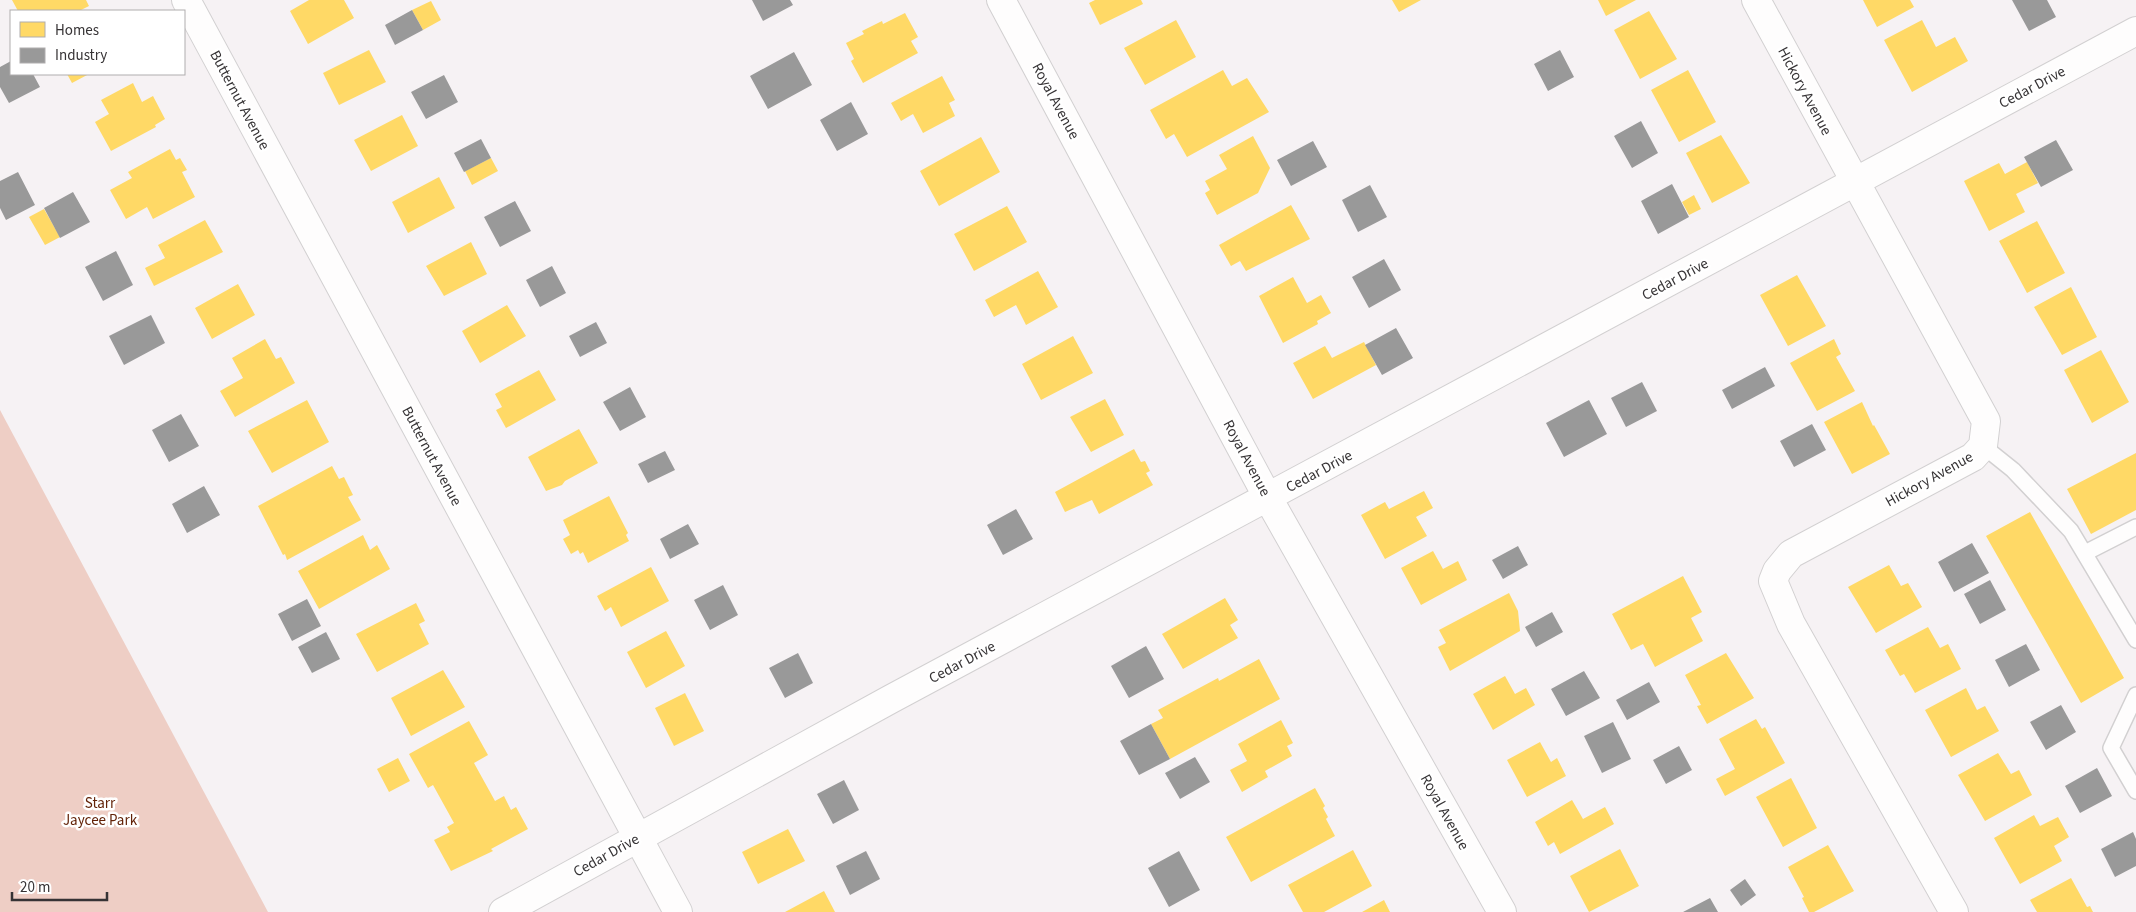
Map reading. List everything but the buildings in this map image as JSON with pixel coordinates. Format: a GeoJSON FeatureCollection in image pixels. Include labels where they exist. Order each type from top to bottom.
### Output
{"type":"FeatureCollection","features":[{"type":"Feature","properties":{"kind":"street","name":"Butternut Avenue"},"geometry":{"type":"LineString","coordinates":[[186,0],[678,912]]}},
{"type":"Feature","properties":{"kind":"street","name":"Royal Avenue"},"geometry":{"type":"LineString","coordinates":[[1001,0],[1268,498],[1502,912]]}},
{"type":"Feature","properties":{"kind":"street","name":"Hickory Avenue"},"geometry":{"type":"LineString","coordinates":[[1756,0],[1986,422],[1983,446],[1973,457],[1791,554],[1776,570],[1773,581],[1792,624],[1954,912]]}},
{"type":"Feature","properties":{"kind":"street","name":"Cedar Drive"},"geometry":{"type":"LineString","coordinates":[[503,912],[1854,182],[2136,32]]}},
{"type":"Feature","properties":{"kind":"lane"},"geometry":{"type":"LineString","coordinates":[[1983,446],[2019,476],[2071,531],[2136,640]]}},
{"type":"Feature","properties":{"kind":"lane"},"geometry":{"type":"LineString","coordinates":[[2085,553],[2136,527]]}},
{"type":"Feature","properties":{"kind":"lane"},"geometry":{"type":"LineString","coordinates":[[2136,695],[2111,748],[2136,791]]}},
{"type":"Feature","properties":{"kind":"green space","name":"Starr Jaycee Park"},"geometry":{"type":"Polygon","coordinates":[[[0,410],[268,912],[0,912],[0,410]]]}}]}
